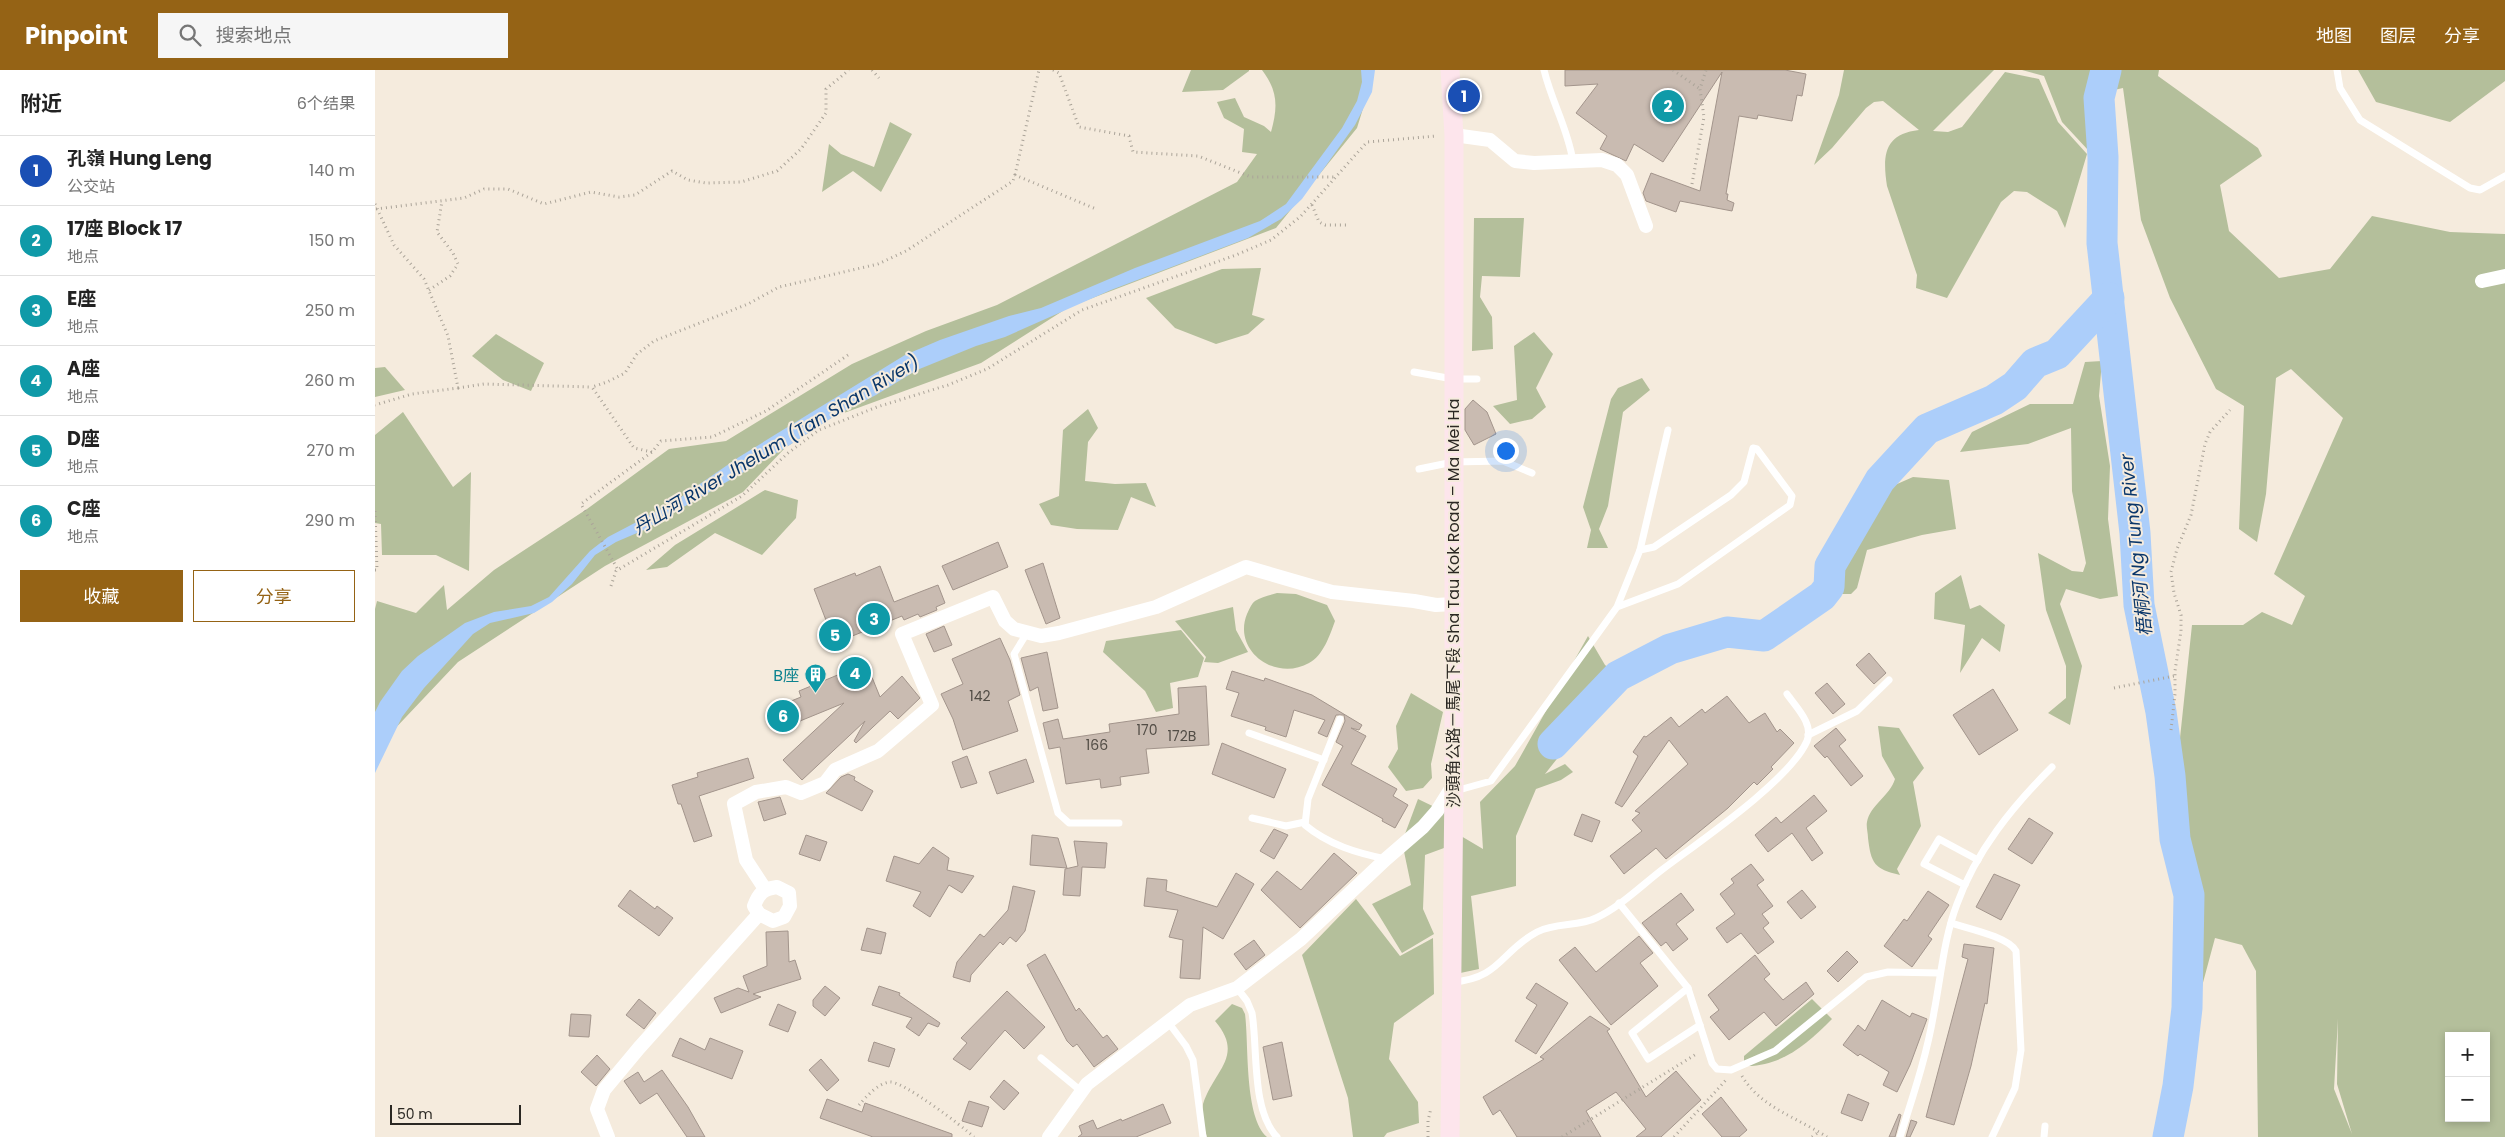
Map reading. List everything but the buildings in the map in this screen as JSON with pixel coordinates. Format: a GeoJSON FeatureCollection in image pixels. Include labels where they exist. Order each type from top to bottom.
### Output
{"type":"FeatureCollection","features":[{"type":"Feature","properties":{"kind":"main road","name":"沙頭角公路－馬尾下段 Sha Tau Kok Road – Ma Mei Ha"},"geometry":{"type":"LineString","coordinates":[[1450,70],[1445,136],[1453,378],[1454,787],[1450,1137]]}},
{"type":"Feature","properties":{"kind":"street"},"geometry":{"type":"LineString","coordinates":[[1445,136],[1490,140],[1515,161],[1534,163],[1603,160],[1623,168],[1646,226]]}},
{"type":"Feature","properties":{"kind":"street"},"geometry":{"type":"LineString","coordinates":[[2482,281],[2505,276]]}},
{"type":"Feature","properties":{"kind":"street"},"geometry":{"type":"LineString","coordinates":[[765,889],[746,860],[734,804],[756,792],[786,786],[801,793],[825,784],[835,770],[878,751],[932,705],[902,634],[993,597],[1005,622],[1014,629],[1041,636],[1059,633],[1156,607],[1246,567],[1332,592],[1414,601],[1436,606],[1453,604]]}},
{"type":"Feature","properties":{"kind":"street"},"geometry":{"type":"LineString","coordinates":[[1049,1137],[1087,1084],[1190,1005],[1237,988],[1301,939],[1423,827],[1454,787]]}},
{"type":"Feature","properties":{"kind":"street"},"geometry":{"type":"LineString","coordinates":[[777,887],[789,894],[790,906],[784,917],[773,921],[759,914],[754,906],[758,896],[765,889],[777,887]]}},
{"type":"Feature","properties":{"kind":"street"},"geometry":{"type":"LineString","coordinates":[[608,1137],[597,1109],[604,1090],[759,914]]}},
{"type":"Feature","properties":{"kind":"lane"},"geometry":{"type":"LineString","coordinates":[[1544,70],[1550,96],[1569,136],[1573,161]]}},
{"type":"Feature","properties":{"kind":"lane"},"geometry":{"type":"LineString","coordinates":[[2337,70],[2340,88],[2360,120],[2470,188],[2480,190],[2505,176]]}},
{"type":"Feature","properties":{"kind":"lane"},"geometry":{"type":"LineString","coordinates":[[1414,372],[1453,378],[1477,378]]}},
{"type":"Feature","properties":{"kind":"lane"},"geometry":{"type":"LineString","coordinates":[[1454,787],[1491,781],[1617,607],[1640,550],[1668,430]]}},
{"type":"Feature","properties":{"kind":"lane"},"geometry":{"type":"LineString","coordinates":[[1617,607],[1678,584],[1790,505],[1792,496],[1757,449],[1753,448],[1744,482],[1731,495],[1654,547],[1640,550]]}},
{"type":"Feature","properties":{"kind":"lane"},"geometry":{"type":"LineString","coordinates":[[1419,470],[1453,462],[1503,461],[1533,473]]}},
{"type":"Feature","properties":{"kind":"lane"},"geometry":{"type":"LineString","coordinates":[[1027,633],[1014,654],[1052,799],[1058,813],[1069,823],[1119,822]]}},
{"type":"Feature","properties":{"kind":"lane"},"geometry":{"type":"LineString","coordinates":[[1808,735],[1857,711],[1889,680]]}},
{"type":"Feature","properties":{"kind":"lane"},"geometry":{"type":"LineString","coordinates":[[1451,982],[1481,977],[1496,967],[1526,939],[1541,930],[1597,918],[1757,796],[1789,765],[1802,748],[1808,735],[1804,717],[1787,694]]}},
{"type":"Feature","properties":{"kind":"lane"},"geometry":{"type":"LineString","coordinates":[[1340,719],[1307,803],[1305,822],[1307,827],[1329,841],[1355,852],[1386,859]]}},
{"type":"Feature","properties":{"kind":"lane"},"geometry":{"type":"LineString","coordinates":[[1249,733],[1324,760]]}},
{"type":"Feature","properties":{"kind":"lane"},"geometry":{"type":"LineString","coordinates":[[1900,1137],[1925,1055],[1951,923],[1965,885],[1978,860],[2016,804],[2052,767]]}},
{"type":"Feature","properties":{"kind":"lane"},"geometry":{"type":"LineString","coordinates":[[1252,818],[1286,826],[1305,822]]}},
{"type":"Feature","properties":{"kind":"lane"},"geometry":{"type":"LineString","coordinates":[[1965,885],[1924,864],[1939,839],[1978,860]]}},
{"type":"Feature","properties":{"kind":"lane"},"geometry":{"type":"LineString","coordinates":[[1619,903],[1688,988],[1706,1048],[1712,1063],[1717,1069],[1737,1068],[1775,1051],[1866,977],[1888,972],[1940,973]]}},
{"type":"Feature","properties":{"kind":"lane"},"geometry":{"type":"LineString","coordinates":[[1951,923],[1997,938],[2012,945],[2016,951],[2021,1050],[2015,1088],[1992,1137]]}},
{"type":"Feature","properties":{"kind":"lane"},"geometry":{"type":"LineString","coordinates":[[1237,988],[1247,1001],[1252,1013],[1260,1097],[1269,1127],[1277,1137]]}},
{"type":"Feature","properties":{"kind":"lane"},"geometry":{"type":"LineString","coordinates":[[1688,988],[1632,1034],[1648,1059],[1700,1025]]}},
{"type":"Feature","properties":{"kind":"lane"},"geometry":{"type":"LineString","coordinates":[[1168,1022],[1186,1046],[1193,1060],[1203,1137]]}},
{"type":"Feature","properties":{"kind":"lane"},"geometry":{"type":"LineString","coordinates":[[1041,1058],[1081,1091]]}},
{"type":"Feature","properties":{"kind":"lane"},"geometry":{"type":"LineString","coordinates":[[2044,1137],[2045,1126]]}},
{"type":"Feature","properties":{"kind":"path"},"geometry":{"type":"LineString","coordinates":[[376,209],[464,198],[484,189],[508,188],[543,204],[591,192],[635,196],[672,171],[688,180],[706,183],[741,182],[777,170],[801,149],[826,113],[827,89],[849,70]]}},
{"type":"Feature","properties":{"kind":"path"},"geometry":{"type":"LineString","coordinates":[[871,70],[879,78]]}},
{"type":"Feature","properties":{"kind":"path"},"geometry":{"type":"LineString","coordinates":[[375,405],[412,394],[484,384],[592,387],[625,373],[637,354],[654,341],[748,304],[779,287],[878,264],[906,251],[1013,181],[1039,70]]}},
{"type":"Feature","properties":{"kind":"path"},"geometry":{"type":"LineString","coordinates":[[1053,70],[1059,73],[1079,126],[1129,136],[1133,152],[1198,156],[1253,176],[1337,177]]}},
{"type":"Feature","properties":{"kind":"path"},"geometry":{"type":"LineString","coordinates":[[1673,70],[1700,89]]}},
{"type":"Feature","properties":{"kind":"path"},"geometry":{"type":"LineString","coordinates":[[1691,184],[1704,117],[1700,89],[1706,70]]}},
{"type":"Feature","properties":{"kind":"path"},"geometry":{"type":"LineString","coordinates":[[611,586],[616,571],[742,496],[788,453],[819,430],[877,407],[948,385],[987,369],[1082,310],[1262,244],[1279,234],[1312,204],[1367,142],[1445,136]]}},
{"type":"Feature","properties":{"kind":"path"},"geometry":{"type":"LineString","coordinates":[[1015,175],[1096,209]]}},
{"type":"Feature","properties":{"kind":"path"},"geometry":{"type":"LineString","coordinates":[[429,290],[450,276],[458,264],[453,253],[437,232],[442,200]]}},
{"type":"Feature","properties":{"kind":"path"},"geometry":{"type":"LineString","coordinates":[[375,204],[394,245],[424,279],[429,290],[448,336],[458,388]]}},
{"type":"Feature","properties":{"kind":"path"},"geometry":{"type":"LineString","coordinates":[[1312,204],[1319,222],[1325,226],[1349,225]]}},
{"type":"Feature","properties":{"kind":"path"},"geometry":{"type":"LineString","coordinates":[[617,568],[581,504],[652,452],[661,441],[712,437],[766,411],[848,355]]}},
{"type":"Feature","properties":{"kind":"path"},"geometry":{"type":"LineString","coordinates":[[592,387],[634,448],[652,452]]}},
{"type":"Feature","properties":{"kind":"path"},"geometry":{"type":"LineString","coordinates":[[2171,730],[2175,694],[2174,676],[2181,631],[2181,615],[2174,593],[2171,572],[2177,549],[2191,515],[2205,444],[2210,432],[2230,410]]}},
{"type":"Feature","properties":{"kind":"path"},"geometry":{"type":"LineString","coordinates":[[375,511],[377,570],[375,570]]}},
{"type":"Feature","properties":{"kind":"path"},"geometry":{"type":"LineString","coordinates":[[2114,688],[2174,676]]}},
{"type":"Feature","properties":{"kind":"path"},"geometry":{"type":"LineString","coordinates":[[1562,1137],[1706,1048]]}},
{"type":"Feature","properties":{"kind":"path"},"geometry":{"type":"LineString","coordinates":[[1674,1137],[1737,1068],[1748,1087],[1763,1099],[1827,1137]]}},
{"type":"Feature","properties":{"kind":"path"},"geometry":{"type":"LineString","coordinates":[[859,1106],[878,1087],[891,1082],[901,1084],[952,1117],[974,1137]]}},
{"type":"Feature","properties":{"kind":"path"},"geometry":{"type":"LineString","coordinates":[[1813,1137],[1819,1132]]}},
{"type":"Feature","properties":{"kind":"green space"},"geometry":{"type":"Polygon","coordinates":[[[1191,70],[1249,71],[1223,90],[1182,92],[1191,70]]]}},
{"type":"Feature","properties":{"kind":"green space"},"geometry":{"type":"Polygon","coordinates":[[[1262,70],[1371,70],[1373,76],[1357,128],[1276,228],[1069,307],[981,363],[833,417],[785,448],[743,492],[605,566],[458,662],[388,736],[375,759],[375,609],[377,601],[416,613],[444,585],[447,610],[494,570],[587,509],[669,449],[726,441],[852,364],[926,331],[997,305],[1237,182],[1257,154],[1242,152],[1244,129],[1224,118],[1217,102],[1235,98],[1244,117],[1264,126],[1271,132],[1275,115],[1274,92],[1262,70]]]}},
{"type":"Feature","properties":{"kind":"green space"},"geometry":{"type":"Polygon","coordinates":[[[1844,70],[1994,70],[1933,131],[1948,132],[1962,127],[2005,72],[2039,79],[2058,122],[2087,154],[2065,228],[2057,211],[2027,192],[2014,191],[2001,202],[1947,298],[1916,288],[1917,275],[1887,186],[1885,164],[1888,148],[1893,141],[1908,132],[1919,130],[1883,101],[1874,102],[1866,108],[1832,148],[1814,165],[1839,95],[1844,70]]]}},
{"type":"Feature","properties":{"kind":"green space"},"geometry":{"type":"Polygon","coordinates":[[[2022,70],[2159,70],[2158,76],[2258,148],[2262,156],[2220,185],[2229,231],[2279,278],[2330,269],[2372,216],[2450,232],[2505,234],[2505,1137],[2258,1137],[2256,971],[2242,945],[2215,938],[2201,990],[2175,989],[2183,851],[2180,738],[2192,625],[2243,625],[2262,612],[2292,625],[2305,596],[2274,574],[2343,418],[2291,369],[2276,378],[2266,494],[2257,542],[2239,529],[2244,406],[2216,389],[2170,298],[2141,220],[2123,88],[2096,94],[2088,150],[2062,122],[2044,76],[2022,70]],[[2338,1019],[2334,1089],[2352,1134],[2337,1084],[2338,1019]]]}},
{"type":"Feature","properties":{"kind":"green space"},"geometry":{"type":"Polygon","coordinates":[[[2358,70],[2505,70],[2505,81],[2450,122],[2376,102],[2358,70]]]}},
{"type":"Feature","properties":{"kind":"green space"},"geometry":{"type":"Polygon","coordinates":[[[890,122],[912,134],[881,192],[853,171],[822,192],[829,144],[841,154],[874,167],[890,122]]]}},
{"type":"Feature","properties":{"kind":"green space"},"geometry":{"type":"Polygon","coordinates":[[[1474,218],[1524,218],[1520,277],[1482,276],[1480,297],[1492,317],[1493,349],[1472,351],[1474,218]]]}},
{"type":"Feature","properties":{"kind":"green space"},"geometry":{"type":"Polygon","coordinates":[[[1261,268],[1252,315],[1265,319],[1248,334],[1216,344],[1175,328],[1146,298],[1222,269],[1261,268]]]}},
{"type":"Feature","properties":{"kind":"green space"},"geometry":{"type":"Polygon","coordinates":[[[1534,332],[1553,354],[1536,388],[1546,407],[1532,419],[1510,424],[1493,406],[1517,400],[1514,346],[1534,332]]]}},
{"type":"Feature","properties":{"kind":"green space"},"geometry":{"type":"Polygon","coordinates":[[[496,334],[544,363],[531,391],[503,380],[472,356],[496,334]]]}},
{"type":"Feature","properties":{"kind":"green space"},"geometry":{"type":"Polygon","coordinates":[[[2102,361],[2099,396],[2110,466],[2108,519],[2118,596],[2100,599],[2066,589],[2060,604],[2082,666],[2070,725],[2048,713],[2066,698],[2066,666],[2046,610],[2038,553],[2072,571],[2083,572],[2086,563],[2072,491],[2071,428],[2028,444],[1960,452],[1972,432],[2030,404],[2073,404],[2085,362],[2102,361]]]}},
{"type":"Feature","properties":{"kind":"green space"},"geometry":{"type":"Polygon","coordinates":[[[385,367],[405,390],[375,397],[375,368],[385,367]]]}},
{"type":"Feature","properties":{"kind":"green space"},"geometry":{"type":"Polygon","coordinates":[[[1642,378],[1650,390],[1623,412],[1608,506],[1599,529],[1608,548],[1587,548],[1591,530],[1583,507],[1611,399],[1618,388],[1642,378]]]}},
{"type":"Feature","properties":{"kind":"green space"},"geometry":{"type":"Polygon","coordinates":[[[1088,409],[1098,428],[1088,442],[1085,481],[1115,484],[1146,483],[1156,507],[1131,497],[1118,530],[1077,529],[1051,525],[1039,504],[1059,496],[1063,430],[1088,409]]]}},
{"type":"Feature","properties":{"kind":"green space"},"geometry":{"type":"Polygon","coordinates":[[[403,412],[453,487],[471,472],[469,571],[436,555],[382,555],[381,524],[375,523],[375,435],[403,412]]]}},
{"type":"Feature","properties":{"kind":"green space"},"geometry":{"type":"Polygon","coordinates":[[[1913,477],[1949,480],[1956,529],[1922,535],[1867,550],[1857,588],[1851,594],[1832,594],[1841,552],[1855,553],[1888,488],[1913,477]]]}},
{"type":"Feature","properties":{"kind":"green space"},"geometry":{"type":"Polygon","coordinates":[[[765,490],[798,500],[796,518],[762,555],[715,533],[667,567],[646,570],[675,545],[765,490]]]}},
{"type":"Feature","properties":{"kind":"green space"},"geometry":{"type":"Polygon","coordinates":[[[1961,575],[1970,609],[1980,605],[2005,625],[2000,652],[1982,638],[1960,673],[1965,625],[1934,619],[1935,593],[1961,575]]]}},
{"type":"Feature","properties":{"kind":"green space"},"geometry":{"type":"Polygon","coordinates":[[[1277,593],[1296,594],[1327,605],[1335,621],[1325,645],[1314,660],[1296,668],[1283,669],[1271,666],[1260,660],[1251,651],[1246,640],[1244,628],[1251,605],[1257,600],[1277,593]]]}},
{"type":"Feature","properties":{"kind":"green space"},"geometry":{"type":"Polygon","coordinates":[[[1233,607],[1236,630],[1248,652],[1218,663],[1204,662],[1206,657],[1175,621],[1233,607]]]}},
{"type":"Feature","properties":{"kind":"green space"},"geometry":{"type":"Polygon","coordinates":[[[1181,630],[1204,658],[1198,677],[1170,683],[1173,708],[1156,712],[1145,691],[1103,652],[1106,641],[1181,630]]]}},
{"type":"Feature","properties":{"kind":"green space"},"geometry":{"type":"Polygon","coordinates":[[[1588,636],[1605,665],[1629,684],[1590,717],[1545,774],[1565,764],[1573,772],[1561,780],[1536,789],[1516,836],[1516,886],[1471,896],[1479,969],[1451,975],[1461,836],[1483,849],[1480,802],[1515,766],[1588,636]]]}},
{"type":"Feature","properties":{"kind":"green space"},"geometry":{"type":"Polygon","coordinates":[[[1411,693],[1443,712],[1431,764],[1432,778],[1423,788],[1406,791],[1388,767],[1398,749],[1396,726],[1411,693]]]}},
{"type":"Feature","properties":{"kind":"green space"},"geometry":{"type":"Polygon","coordinates":[[[1878,726],[1899,728],[1924,768],[1913,782],[1921,826],[1897,869],[1900,875],[1884,870],[1875,864],[1869,847],[1867,822],[1869,816],[1895,779],[1882,756],[1878,726]]]}},
{"type":"Feature","properties":{"kind":"green space"},"geometry":{"type":"Polygon","coordinates":[[[1418,799],[1447,813],[1444,848],[1425,855],[1423,909],[1434,934],[1402,953],[1372,904],[1411,885],[1402,842],[1418,799]]]}},
{"type":"Feature","properties":{"kind":"green space"},"geometry":{"type":"Polygon","coordinates":[[[1356,899],[1400,956],[1433,938],[1434,994],[1394,1023],[1389,1059],[1418,1102],[1419,1123],[1387,1133],[1384,1137],[1353,1137],[1348,1098],[1302,955],[1356,899]]]}},
{"type":"Feature","properties":{"kind":"green space"},"geometry":{"type":"Polygon","coordinates":[[[1812,999],[1832,1019],[1795,1051],[1773,1062],[1748,1066],[1744,1061],[1744,1056],[1812,999]]]}},
{"type":"Feature","properties":{"kind":"green space"},"geometry":{"type":"Polygon","coordinates":[[[1232,1004],[1242,1008],[1245,1014],[1249,1079],[1254,1114],[1267,1137],[1207,1137],[1204,1129],[1203,1104],[1227,1054],[1224,1033],[1215,1021],[1232,1004]]]}},
{"type":"Feature","properties":{"kind":"water","name":"丹山河 River Jhelum (Tan Shan River)"},"geometry":{"type":"Polygon","coordinates":[[[1361,70],[1375,70],[1372,92],[1355,125],[1302,199],[1281,219],[1248,238],[1111,290],[1005,337],[976,346],[917,370],[876,395],[833,417],[785,448],[644,530],[616,542],[595,555],[572,584],[552,602],[534,613],[490,623],[473,634],[424,688],[402,717],[375,773],[375,712],[402,671],[418,656],[465,623],[494,612],[531,606],[549,597],[590,551],[608,537],[671,504],[739,457],[905,355],[940,340],[1009,316],[1041,308],[1135,268],[1260,221],[1286,204],[1342,128],[1357,101],[1362,82],[1361,70]]]}},
{"type":"Feature","properties":{"kind":"waterway","name":"梧桐河 Ng Tung River"},"geometry":{"type":"LineString","coordinates":[[2106,70],[2099,98],[2103,157],[2102,243],[2135,533],[2139,605],[2161,712],[2170,776],[2175,839],[2189,895],[2187,1008],[2178,1086],[2168,1137]]}},
{"type":"Feature","properties":{"kind":"waterway"},"geometry":{"type":"LineString","coordinates":[[1553,744],[1618,676],[1670,649],[1727,632],[1764,636],[1822,596],[1829,587],[1830,566],[1880,480],[1927,429],[1994,400],[2015,386],[2035,363],[2057,354],[2109,298]]}},
{"type":"Feature","properties":{"kind":"place","name":"孔嶺 Hung Leng"},"geometry":{"type":"Point","coordinates":[1464,96]}},
{"type":"Feature","properties":{"kind":"place","name":"17座 Block 17"},"geometry":{"type":"Point","coordinates":[1668,106]}},
{"type":"Feature","properties":{"kind":"place","name":"E座"},"geometry":{"type":"Point","coordinates":[874,619]}},
{"type":"Feature","properties":{"kind":"place","name":"D座"},"geometry":{"type":"Point","coordinates":[835,635]}},
{"type":"Feature","properties":{"kind":"place","name":"A座"},"geometry":{"type":"Point","coordinates":[855,673]}},
{"type":"Feature","properties":{"kind":"place","name":"B座"},"geometry":{"type":"Point","coordinates":[815,694]}},
{"type":"Feature","properties":{"kind":"place","name":"C座"},"geometry":{"type":"Point","coordinates":[783,716]}}]}
